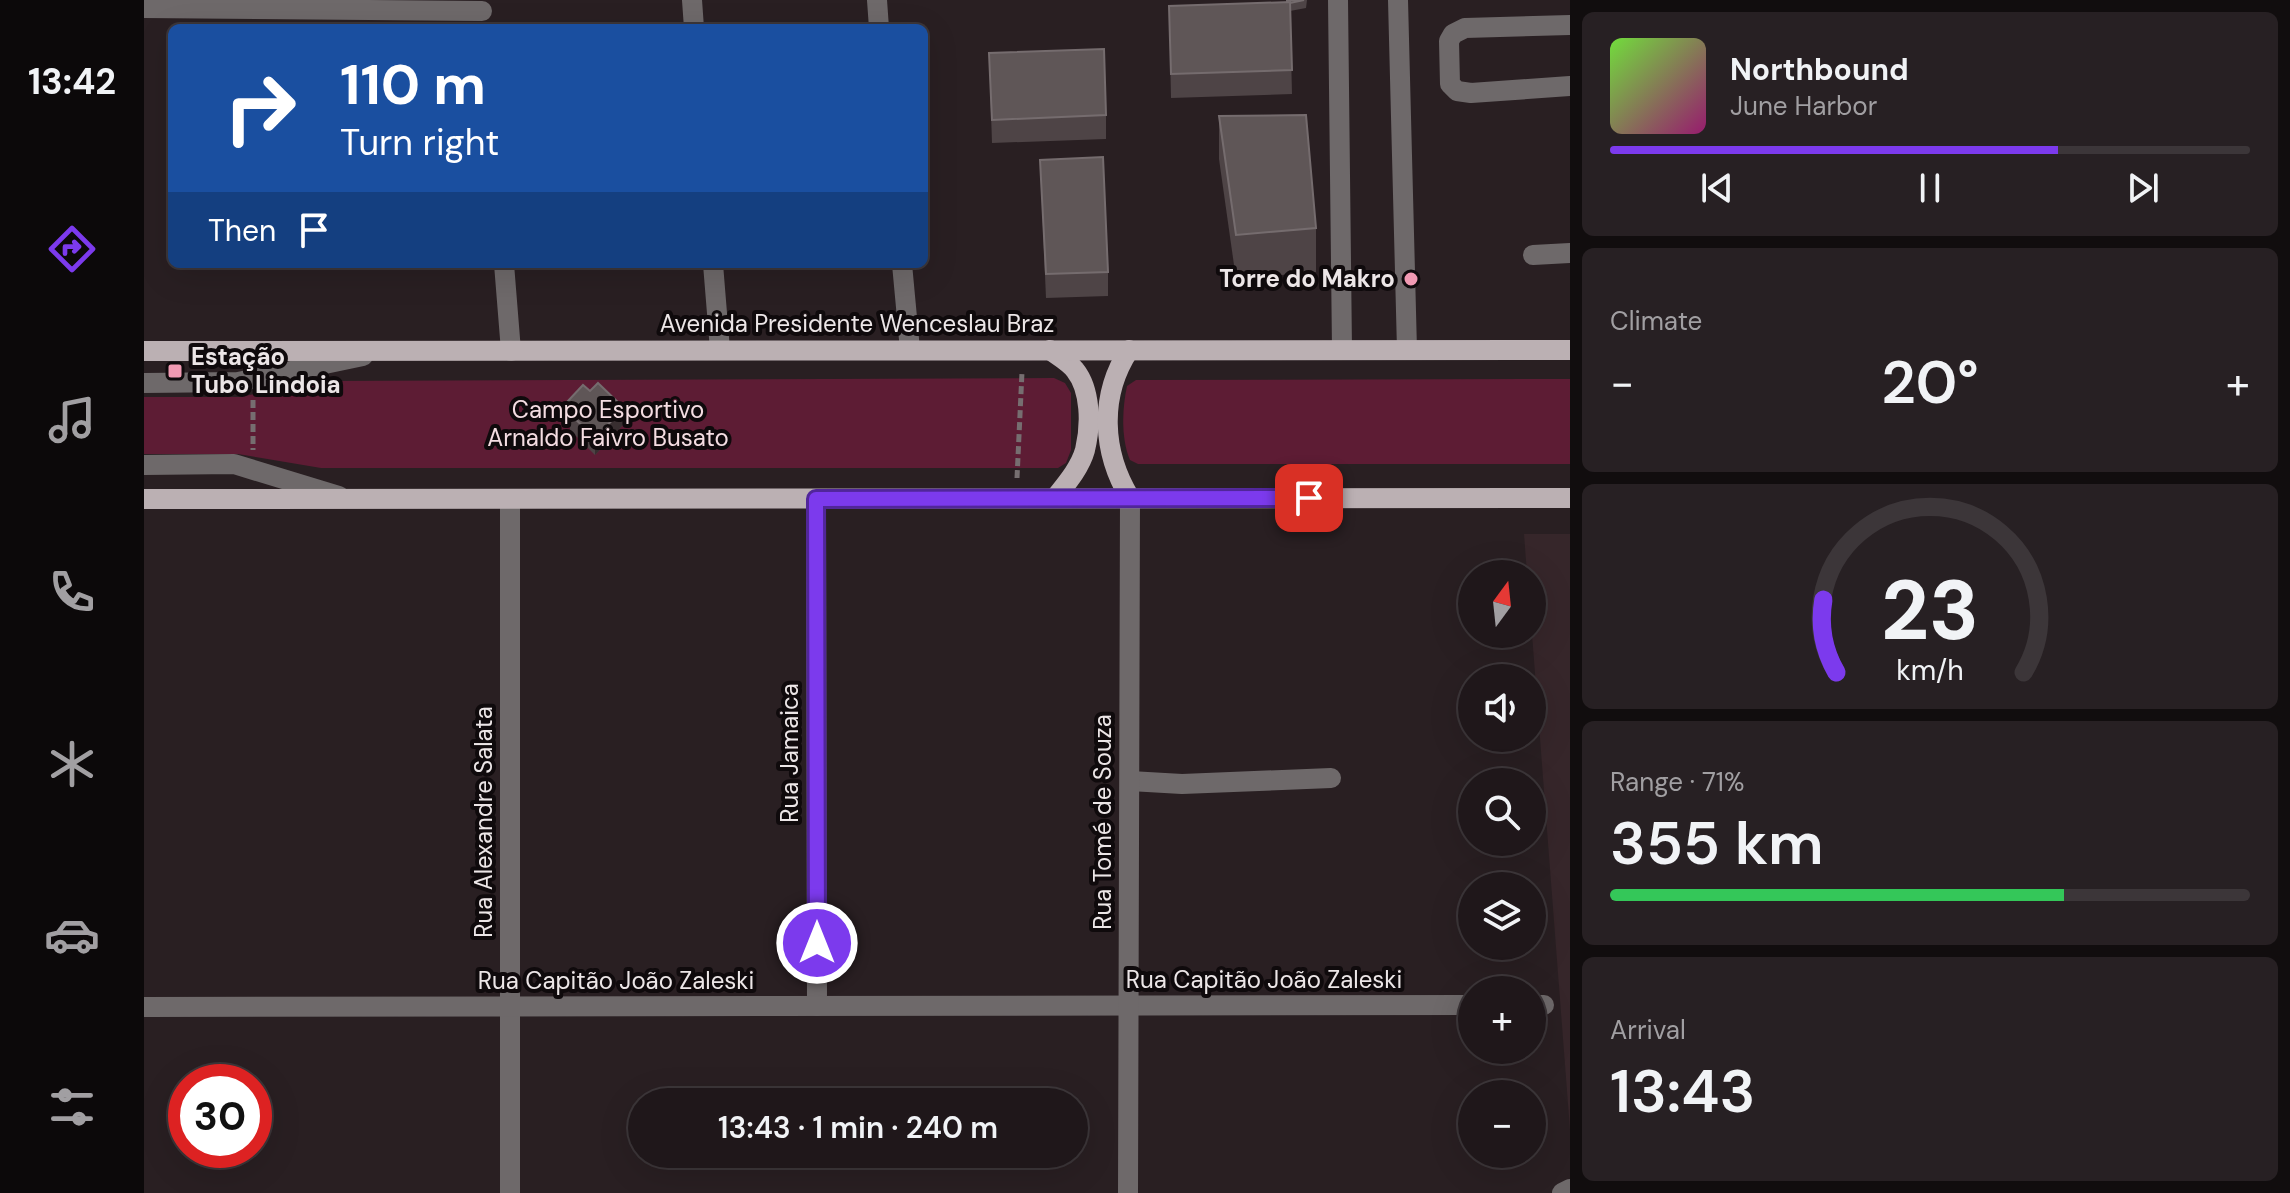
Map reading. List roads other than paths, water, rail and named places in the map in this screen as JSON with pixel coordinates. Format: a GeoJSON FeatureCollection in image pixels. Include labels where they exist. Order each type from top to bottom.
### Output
{"type":"FeatureCollection","features":[{"type":"Feature","properties":{"kind":"main road"},"geometry":{"type":"LineString","coordinates":[[1050,350],[1074,369],[1086,389],[1088,422],[1085,450],[1075,472],[1055,498]]}},
{"type":"Feature","properties":{"kind":"main road"},"geometry":{"type":"LineString","coordinates":[[1129,350],[1116,370],[1108,424],[1109,450],[1117,475],[1130,498]]}},
{"type":"Feature","properties":{"kind":"main road","name":"Avenida Presidente Wenceslau Braz"},"geometry":{"type":"LineString","coordinates":[[144,351],[1570,350]]}},
{"type":"Feature","properties":{"kind":"main road"},"geometry":{"type":"LineString","coordinates":[[144,499],[1570,498]]}},
{"type":"Feature","properties":{"kind":"street"},"geometry":{"type":"LineString","coordinates":[[692,0],[694,24]]}},
{"type":"Feature","properties":{"kind":"street"},"geometry":{"type":"LineString","coordinates":[[877,0],[879,24]]}},
{"type":"Feature","properties":{"kind":"street"},"geometry":{"type":"LineString","coordinates":[[1338,0],[1342,350]]}},
{"type":"Feature","properties":{"kind":"street"},"geometry":{"type":"LineString","coordinates":[[1398,0],[1407,350]]}},
{"type":"Feature","properties":{"kind":"street"},"geometry":{"type":"LineString","coordinates":[[144,8],[482,13]]}},
{"type":"Feature","properties":{"kind":"street"},"geometry":{"type":"LineString","coordinates":[[1570,25],[1465,28],[1453,34],[1449,41],[1450,84],[1457,91],[1471,93],[1570,86]]}},
{"type":"Feature","properties":{"kind":"street"},"geometry":{"type":"LineString","coordinates":[[1533,255],[1570,253]]}},
{"type":"Feature","properties":{"kind":"street"},"geometry":{"type":"LineString","coordinates":[[504,268],[511,351]]}},
{"type":"Feature","properties":{"kind":"street"},"geometry":{"type":"LineString","coordinates":[[713,268],[720,350]]}},
{"type":"Feature","properties":{"kind":"street"},"geometry":{"type":"LineString","coordinates":[[902,268],[910,350]]}},
{"type":"Feature","properties":{"kind":"street"},"geometry":{"type":"LineString","coordinates":[[144,383],[238,382],[386,351]]}},
{"type":"Feature","properties":{"kind":"street"},"geometry":{"type":"LineString","coordinates":[[144,465],[234,464],[348,499]]}},
{"type":"Feature","properties":{"kind":"street","name":"Rua Tomé de Souza"},"geometry":{"type":"LineString","coordinates":[[1128,1193],[1130,498]]}},
{"type":"Feature","properties":{"kind":"street","name":"Rua Alexandre Salata"},"geometry":{"type":"LineString","coordinates":[[510,499],[510,1193]]}},
{"type":"Feature","properties":{"kind":"street","name":"Rua Jamaica"},"geometry":{"type":"LineString","coordinates":[[816,499],[817,1006]]}},
{"type":"Feature","properties":{"kind":"street"},"geometry":{"type":"LineString","coordinates":[[1130,781],[1182,784],[1331,778]]}},
{"type":"Feature","properties":{"kind":"street","name":"Rua Capitão João Zaleski"},"geometry":{"type":"LineString","coordinates":[[144,1007],[1458,1005]]}},
{"type":"Feature","properties":{"kind":"street"},"geometry":{"type":"LineString","coordinates":[[1562,1193],[1570,1189]]}},
{"type":"Feature","properties":{"kind":"place","name":"Torre do Makro"},"geometry":{"type":"Point","coordinates":[1411,279]}},
{"type":"Feature","properties":{"kind":"place","name":"Estação Tubo Lindoia"},"geometry":{"type":"Point","coordinates":[175,371]}},
{"type":"Feature","properties":{"kind":"park label","name":"Campo Esportivo Arnaldo Faivro Busato"},"geometry":{"type":"Point","coordinates":[608,424]}}]}
